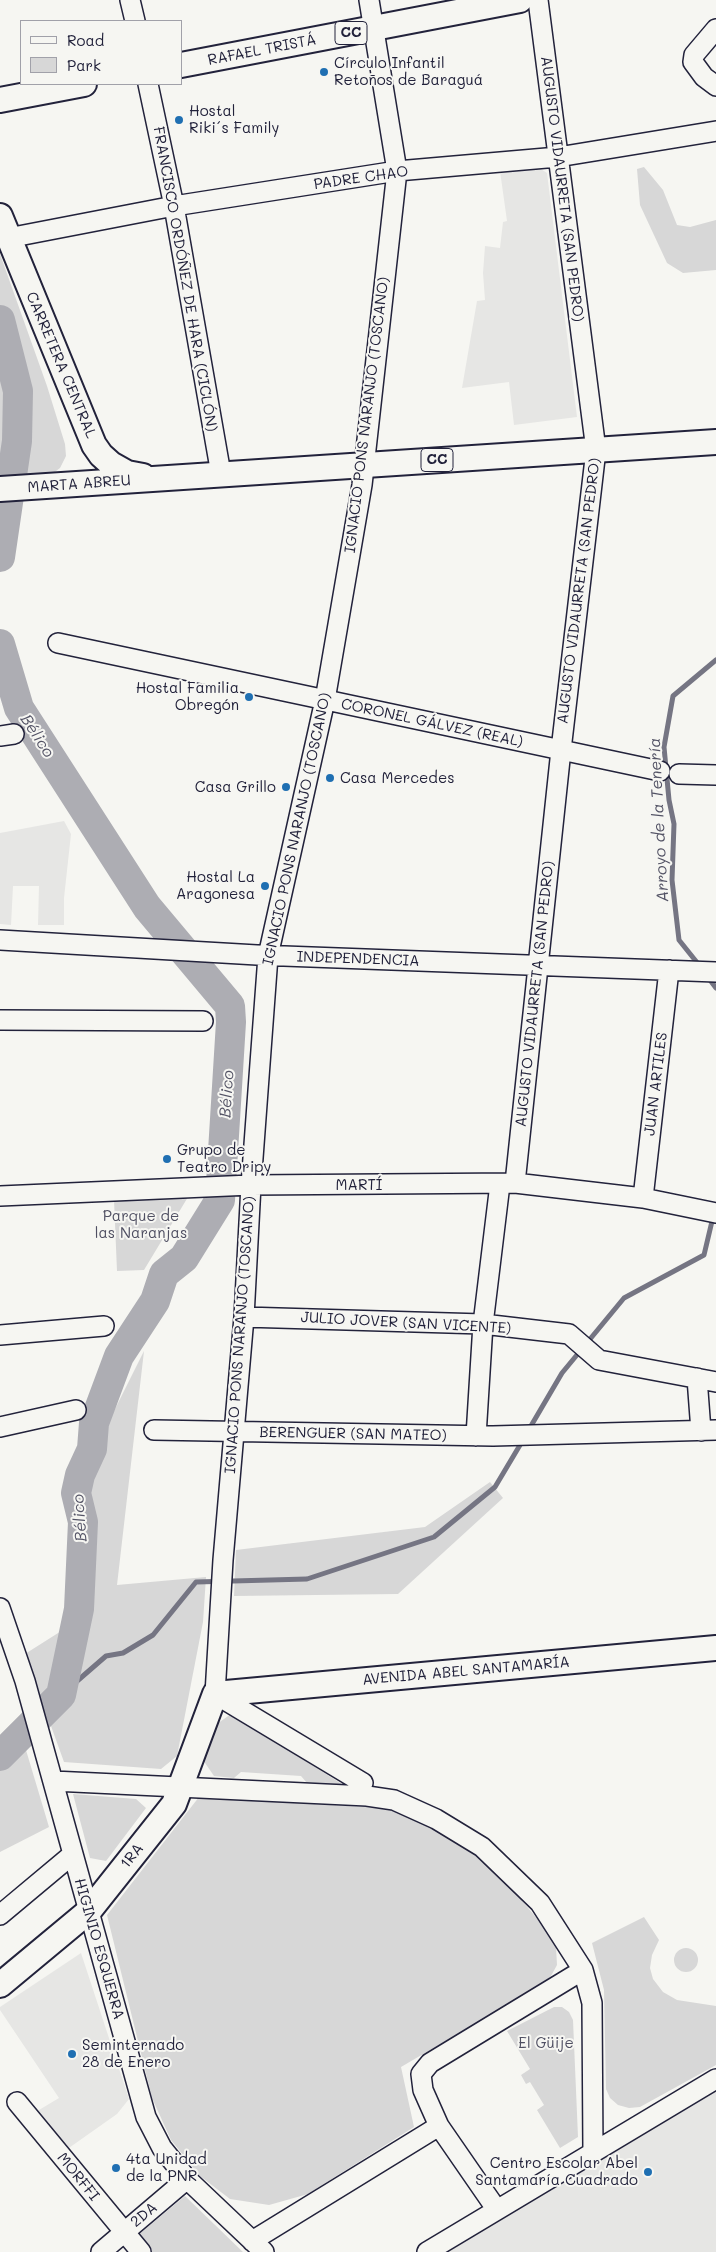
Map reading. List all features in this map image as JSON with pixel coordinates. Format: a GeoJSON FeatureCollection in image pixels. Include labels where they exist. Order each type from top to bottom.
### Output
{"type":"FeatureCollection","features":[{"type":"Feature","properties":{"kind":"main road","name":"RAFAEL TRISTÁ"},"geometry":{"type":"LineString","coordinates":[[182,65],[520,0]]}},
{"type":"Feature","properties":{"kind":"main road"},"geometry":{"type":"LineString","coordinates":[[0,100],[79,85]]}},
{"type":"Feature","properties":{"kind":"main road","name":"CARRETERA CENTRAL"},"geometry":{"type":"LineString","coordinates":[[0,216],[94,445],[101,456],[111,464],[127,472],[157,479]]}},
{"type":"Feature","properties":{"kind":"main road","name":"CC"},"geometry":{"type":"LineString","coordinates":[[157,479],[716,442]]}},
{"type":"Feature","properties":{"kind":"main road","name":"MARTA ABREU"},"geometry":{"type":"LineString","coordinates":[[0,489],[157,479]]}},
{"type":"Feature","properties":{"kind":"main road","name":"AVENIDA ABEL SANTAMARÍA"},"geometry":{"type":"LineString","coordinates":[[215,1694],[716,1648]]}},
{"type":"Feature","properties":{"kind":"main road","name":"1RA"},"geometry":{"type":"LineString","coordinates":[[0,1985],[89,1911],[174,1804],[215,1694]]}},
{"type":"Feature","properties":{"kind":"street"},"geometry":{"type":"LineString","coordinates":[[130,0],[135,20]]}},
{"type":"Feature","properties":{"kind":"street","name":"IGNACIO PONS NARANJO (TOSCANO)"},"geometry":{"type":"LineString","coordinates":[[215,1694],[223,1560],[244,1317],[245,1185],[262,956],[325,700],[364,465],[397,171],[369,0]]}},
{"type":"Feature","properties":{"kind":"street","name":"AUGUSTO VIDAURRETA (SAN PEDRO)"},"geometry":{"type":"LineString","coordinates":[[484,1436],[483,1324],[508,1183],[538,965],[596,450],[538,0]]}},
{"type":"Feature","properties":{"kind":"street"},"geometry":{"type":"LineString","coordinates":[[716,29],[694,55],[693,62],[704,77],[716,86]]}},
{"type":"Feature","properties":{"kind":"street","name":"FRANCISCO ORDÓÑEZ DE HARA (CICLÓN)"},"geometry":{"type":"LineString","coordinates":[[148,85],[174,206],[221,474]]}},
{"type":"Feature","properties":{"kind":"street","name":"PADRE CHAO"},"geometry":{"type":"LineString","coordinates":[[8,238],[174,206],[397,171],[558,157],[716,130]]}},
{"type":"Feature","properties":{"kind":"street","name":"CORONEL GÁLVEZ (REAL)"},"geometry":{"type":"LineString","coordinates":[[58,643],[660,771]]}},
{"type":"Feature","properties":{"kind":"street"},"geometry":{"type":"LineString","coordinates":[[678,774],[716,775]]}},
{"type":"Feature","properties":{"kind":"street","name":"INDEPENDENCIA"},"geometry":{"type":"LineString","coordinates":[[0,940],[262,956],[716,972]]}},
{"type":"Feature","properties":{"kind":"street","name":"JUAN ARTILES"},"geometry":{"type":"LineString","coordinates":[[642,1198],[676,970]]}},
{"type":"Feature","properties":{"kind":"street"},"geometry":{"type":"LineString","coordinates":[[0,1020],[203,1020]]}},
{"type":"Feature","properties":{"kind":"street","name":"MARTÍ"},"geometry":{"type":"LineString","coordinates":[[0,1196],[245,1185],[508,1183],[642,1198],[716,1213]]}},
{"type":"Feature","properties":{"kind":"street","name":"JULIO JOVER (SAN VICENTE)"},"geometry":{"type":"LineString","coordinates":[[244,1317],[483,1324],[569,1334],[599,1360],[697,1378]]}},
{"type":"Feature","properties":{"kind":"street"},"geometry":{"type":"LineString","coordinates":[[0,1335],[104,1326]]}},
{"type":"Feature","properties":{"kind":"street"},"geometry":{"type":"LineString","coordinates":[[708,1430],[697,1378],[716,1382]]}},
{"type":"Feature","properties":{"kind":"street"},"geometry":{"type":"LineString","coordinates":[[0,1428],[76,1410]]}},
{"type":"Feature","properties":{"kind":"street","name":"BERENGUER (SAN MATEO)"},"geometry":{"type":"LineString","coordinates":[[154,1430],[484,1436],[708,1430]]}},
{"type":"Feature","properties":{"kind":"street","name":"HIGINIO ESQUERRA"},"geometry":{"type":"LineString","coordinates":[[2,1618],[25,1681],[146,2116],[162,2148],[187,2179],[258,2246]]}},
{"type":"Feature","properties":{"kind":"street"},"geometry":{"type":"LineString","coordinates":[[215,1694],[363,1783]]}},
{"type":"Feature","properties":{"kind":"street"},"geometry":{"type":"LineString","coordinates":[[53,1781],[367,1796],[394,1800],[436,1819],[482,1847],[540,1903],[583,1970],[592,2003],[593,2153]]}},
{"type":"Feature","properties":{"kind":"street"},"geometry":{"type":"LineString","coordinates":[[0,1915],[73,1854]]}},
{"type":"Feature","properties":{"kind":"street"},"geometry":{"type":"LineString","coordinates":[[496,2210],[439,2126],[422,2090],[421,2074],[430,2063],[583,1970]]}},
{"type":"Feature","properties":{"kind":"street"},"geometry":{"type":"LineString","coordinates":[[427,2252],[716,2079]]}},
{"type":"Feature","properties":{"kind":"street","name":"MORFFI"},"geometry":{"type":"LineString","coordinates":[[17,2102],[140,2252]]}},
{"type":"Feature","properties":{"kind":"street"},"geometry":{"type":"LineString","coordinates":[[258,2246],[439,2126]]}},
{"type":"Feature","properties":{"kind":"street","name":"2DA"},"geometry":{"type":"LineString","coordinates":[[101,2252],[187,2179]]}},
{"type":"Feature","properties":{"kind":"shaded area"},"geometry":{"type":"Polygon","coordinates":[[[536,166],[547,173],[577,417],[514,425],[509,382],[462,388],[477,301],[485,300],[483,273],[485,246],[500,248],[503,222],[507,221],[500,171],[536,166]]]}},
{"type":"Feature","properties":{"kind":"shaded area"},"geometry":{"type":"Polygon","coordinates":[[[64,821],[71,834],[64,898],[64,925],[38,925],[39,886],[13,886],[11,925],[0,924],[0,833],[64,821]]]}},
{"type":"Feature","properties":{"kind":"shaded area","name":"Seminternado 28 de Enero"},"geometry":{"type":"Polygon","coordinates":[[[81,1953],[129,2099],[117,2114],[66,2150],[34,2113],[59,2098],[0,2010],[0,2007],[81,1953]]]}},
{"type":"Feature","properties":{"kind":"shaded area","name":"Centro Escolar Abel Santamaría Cuadrado"},"geometry":{"type":"Polygon","coordinates":[[[716,2091],[716,2252],[445,2252],[716,2091]]]}},
{"type":"Feature","properties":{"kind":"green space"},"geometry":{"type":"Polygon","coordinates":[[[644,167],[663,190],[677,225],[690,227],[716,220],[716,270],[683,273],[667,263],[640,205],[637,169],[644,167]]]}},
{"type":"Feature","properties":{"kind":"green space"},"geometry":{"type":"Polygon","coordinates":[[[0,254],[47,386],[65,444],[66,456],[60,468],[48,477],[0,479],[0,254]]]}},
{"type":"Feature","properties":{"kind":"green space","name":"Parque de las Naranjas"},"geometry":{"type":"Polygon","coordinates":[[[188,1197],[144,1270],[117,1271],[114,1200],[188,1197]]]}},
{"type":"Feature","properties":{"kind":"green space"},"geometry":{"type":"Polygon","coordinates":[[[144,1351],[117,1585],[206,1577],[203,1622],[177,1756],[161,1769],[64,1762],[25,1654],[66,1628],[85,1592],[89,1521],[84,1506],[88,1470],[99,1457],[104,1431],[144,1351]]]}},
{"type":"Feature","properties":{"kind":"green space"},"geometry":{"type":"Polygon","coordinates":[[[490,1482],[503,1498],[398,1594],[234,1596],[236,1550],[425,1527],[490,1482]]]}},
{"type":"Feature","properties":{"kind":"green space"},"geometry":{"type":"Polygon","coordinates":[[[231,1714],[345,1786],[307,1783],[301,1776],[241,1772],[234,1778],[214,1776],[203,1760],[214,1726],[231,1714]]]}},
{"type":"Feature","properties":{"kind":"green space"},"geometry":{"type":"Polygon","coordinates":[[[23,1740],[49,1827],[0,1852],[0,1748],[23,1740]]]}},
{"type":"Feature","properties":{"kind":"green space"},"geometry":{"type":"Polygon","coordinates":[[[73,1794],[136,1799],[146,1808],[106,1861],[90,1858],[73,1794]]]}},
{"type":"Feature","properties":{"kind":"green space"},"geometry":{"type":"Polygon","coordinates":[[[199,1797],[396,1809],[485,1857],[545,1928],[556,1947],[557,1965],[551,1976],[541,1985],[401,2067],[414,2127],[308,2194],[269,2205],[230,2199],[200,2176],[171,2140],[152,2098],[107,1915],[199,1797]]]}},
{"type":"Feature","properties":{"kind":"green space"},"geometry":{"type":"Polygon","coordinates":[[[644,1917],[659,1940],[652,1955],[650,1968],[653,1979],[663,1992],[677,2000],[716,2006],[716,2065],[640,2107],[629,2108],[618,2105],[610,2098],[606,2089],[604,1990],[592,1943],[644,1917]]]}},
{"type":"Feature","properties":{"kind":"green space"},"geometry":{"type":"Polygon","coordinates":[[[686,1948],[691,1949],[697,1955],[697,1965],[691,1971],[686,1972],[681,1971],[675,1965],[674,1960],[675,1955],[681,1949],[686,1948]]]}},
{"type":"Feature","properties":{"kind":"green space","name":"El Güije"},"geometry":{"type":"Polygon","coordinates":[[[554,2007],[562,2007],[569,2012],[573,2020],[578,2137],[560,2148],[537,2110],[544,2105],[530,2082],[526,2084],[521,2075],[530,2069],[507,2031],[554,2007]]]}},
{"type":"Feature","properties":{"kind":"green space"},"geometry":{"type":"Polygon","coordinates":[[[185,2196],[243,2252],[152,2252],[137,2236],[185,2196]]]}},
{"type":"Feature","properties":{"kind":"waterway","name":"Bélico"},"geometry":{"type":"LineString","coordinates":[[0,320],[18,391],[17,441],[0,557]]}},
{"type":"Feature","properties":{"kind":"waterway","name":"Bélico"},"geometry":{"type":"LineString","coordinates":[[0,644],[19,708],[147,907],[230,1006],[231,1022],[220,1200],[184,1258],[164,1274],[155,1301],[119,1356],[94,1423],[92,1449],[80,1475],[76,1493],[83,1522],[79,1609],[61,1695],[0,1756]]}},
{"type":"Feature","properties":{"kind":"waterway","name":"Arroyo de la Tenería"},"geometry":{"type":"LineString","coordinates":[[699,965],[679,940],[672,880],[674,824],[669,800],[664,747],[673,696],[716,660]]}},
{"type":"Feature","properties":{"kind":"waterway","name":"Arroyo de la Tenería"},"geometry":{"type":"LineString","coordinates":[[707,976],[716,988]]}},
{"type":"Feature","properties":{"kind":"waterway","name":"Arroyo de la Tenería"},"geometry":{"type":"LineString","coordinates":[[586,1344],[624,1298],[704,1255],[713,1217]]}},
{"type":"Feature","properties":{"kind":"waterway","name":"Arroyo de la Tenería"},"geometry":{"type":"LineString","coordinates":[[528,1431],[562,1373],[581,1350]]}},
{"type":"Feature","properties":{"kind":"waterway","name":"Arroyo de la Tenería"},"geometry":{"type":"LineString","coordinates":[[61,1695],[106,1656],[123,1653],[153,1635],[196,1582],[307,1579],[434,1537],[495,1487],[523,1440]]}},
{"type":"Feature","properties":{"kind":"place","name":"Círculo Infantil Retoños de Baraguá"},"geometry":{"type":"Point","coordinates":[324,72]}},
{"type":"Feature","properties":{"kind":"place","name":"Hostal Riki´s Family"},"geometry":{"type":"Point","coordinates":[179,120]}},
{"type":"Feature","properties":{"kind":"place","name":"Hostal Familia Obregón"},"geometry":{"type":"Point","coordinates":[249,697]}},
{"type":"Feature","properties":{"kind":"place","name":"Casa Mercedes"},"geometry":{"type":"Point","coordinates":[330,778]}},
{"type":"Feature","properties":{"kind":"place","name":"Casa Grillo"},"geometry":{"type":"Point","coordinates":[286,787]}},
{"type":"Feature","properties":{"kind":"place","name":"Hostal La Aragonesa"},"geometry":{"type":"Point","coordinates":[265,886]}},
{"type":"Feature","properties":{"kind":"place","name":"Grupo de Teatro Dripy"},"geometry":{"type":"Point","coordinates":[167,1159]}},
{"type":"Feature","properties":{"kind":"place","name":"Seminternado 28 de Enero"},"geometry":{"type":"Point","coordinates":[72,2054]}},
{"type":"Feature","properties":{"kind":"place","name":"4ta Unidad de la PNR"},"geometry":{"type":"Point","coordinates":[116,2168]}},
{"type":"Feature","properties":{"kind":"place","name":"Centro Escolar Abel Santamaría Cuadrado"},"geometry":{"type":"Point","coordinates":[648,2172]}}]}
